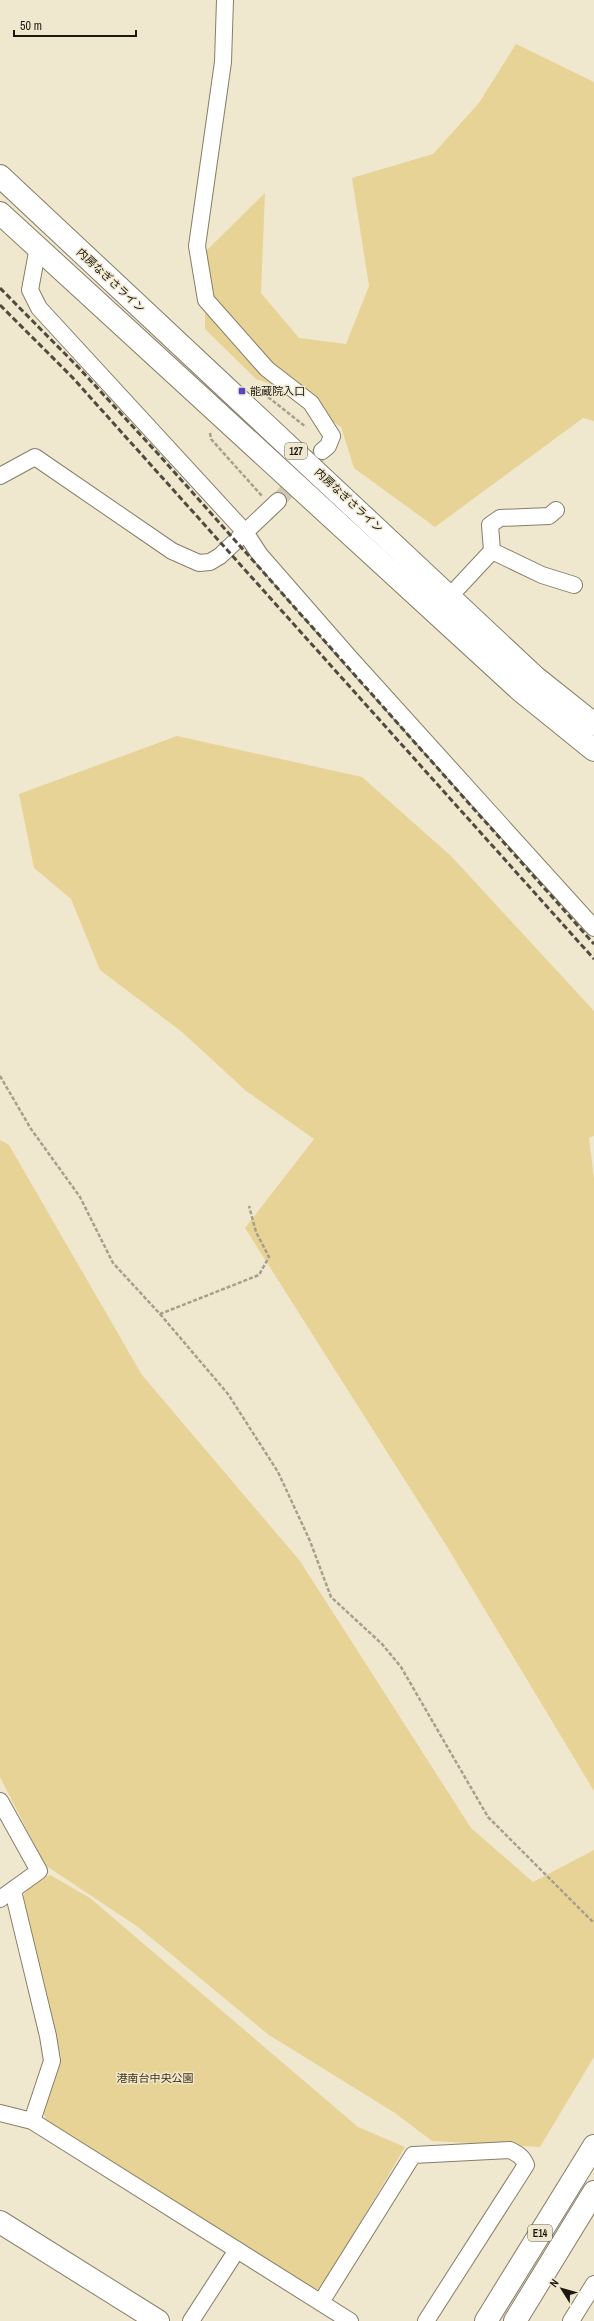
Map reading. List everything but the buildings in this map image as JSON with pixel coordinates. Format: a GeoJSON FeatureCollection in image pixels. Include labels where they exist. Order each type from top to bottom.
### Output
{"type":"FeatureCollection","features":[{"type":"Feature","properties":{"kind":"main road","name":"内房なぎさライン"},"geometry":{"type":"LineString","coordinates":[[0,176],[535,677],[594,724]]}},
{"type":"Feature","properties":{"kind":"main road","name":"127"},"geometry":{"type":"LineString","coordinates":[[0,213],[521,691],[594,750]]}},
{"type":"Feature","properties":{"kind":"main road","name":"E14"},"geometry":{"type":"LineString","coordinates":[[486,2321],[594,2146]]}},
{"type":"Feature","properties":{"kind":"main road","name":"E14"},"geometry":{"type":"LineString","coordinates":[[515,2321],[594,2192]]}},
{"type":"Feature","properties":{"kind":"main road"},"geometry":{"type":"LineString","coordinates":[[0,2222],[158,2321]]}},
{"type":"Feature","properties":{"kind":"street"},"geometry":{"type":"LineString","coordinates":[[225,0],[223,62],[197,246],[206,300],[267,369],[311,403],[332,436],[325,448]]}},
{"type":"Feature","properties":{"kind":"street"},"geometry":{"type":"LineString","coordinates":[[38,247],[30,290],[40,308],[245,532],[260,555],[350,658],[594,928]]}},
{"type":"Feature","properties":{"kind":"street"},"geometry":{"type":"LineString","coordinates":[[0,476],[35,457],[172,551],[200,563],[210,562],[220,556],[275,504]]}},
{"type":"Feature","properties":{"kind":"street"},"geometry":{"type":"LineString","coordinates":[[450,596],[492,550],[490,525],[500,518],[549,516],[556,510]]}},
{"type":"Feature","properties":{"kind":"street"},"geometry":{"type":"LineString","coordinates":[[492,550],[542,575],[574,585]]}},
{"type":"Feature","properties":{"kind":"street"},"geometry":{"type":"LineString","coordinates":[[0,1801],[39,1871],[6,1895],[48,2036],[52,2061],[32,2121]]}},
{"type":"Feature","properties":{"kind":"street"},"geometry":{"type":"LineString","coordinates":[[0,2113],[32,2121],[350,2321]]}},
{"type":"Feature","properties":{"kind":"street"},"geometry":{"type":"LineString","coordinates":[[321,2302],[413,2155],[510,2150],[517,2153],[523,2158],[526,2165],[426,2321]]}},
{"type":"Feature","properties":{"kind":"street"},"geometry":{"type":"LineString","coordinates":[[191,2321],[237,2250]]}},
{"type":"Feature","properties":{"kind":"street"},"geometry":{"type":"LineString","coordinates":[[572,2321],[594,2284]]}},
{"type":"Feature","properties":{"kind":"path"},"geometry":{"type":"LineString","coordinates":[[248,384],[254,386],[282,407],[325,448]]}},
{"type":"Feature","properties":{"kind":"path"},"geometry":{"type":"LineString","coordinates":[[210,426],[210,439],[275,504]]}},
{"type":"Feature","properties":{"kind":"path"},"geometry":{"type":"LineString","coordinates":[[0,1076],[31,1129],[80,1197],[113,1263],[160,1314],[228,1394],[278,1472],[310,1541],[331,1597],[382,1644],[401,1667],[488,1817],[594,1923]]}},
{"type":"Feature","properties":{"kind":"path"},"geometry":{"type":"LineString","coordinates":[[160,1314],[259,1275],[269,1257],[256,1232],[249,1206]]}},
{"type":"Feature","properties":{"kind":"green space"},"geometry":{"type":"Polygon","coordinates":[[[516,44],[594,82],[594,421],[583,418],[435,527],[354,468],[341,427],[280,387],[256,379],[205,329],[205,252],[265,193],[261,293],[299,338],[346,344],[369,286],[352,178],[433,154],[479,103],[516,44]]]}},
{"type":"Feature","properties":{"kind":"green space"},"geometry":{"type":"Polygon","coordinates":[[[177,736],[362,777],[451,856],[594,1011],[594,1136],[589,1138],[594,1178],[594,1791],[446,1545],[245,1228],[314,1139],[245,1090],[182,1032],[100,970],[71,899],[34,868],[19,794],[177,736]]]}},
{"type":"Feature","properties":{"kind":"green space"},"geometry":{"type":"Polygon","coordinates":[[[0,1140],[9,1145],[142,1375],[300,1561],[471,1828],[533,1882],[594,1850],[594,2057],[540,2147],[432,2141],[395,2113],[269,2035],[138,1927],[45,1865],[0,1777],[0,1140]]]}},
{"type":"Feature","properties":{"kind":"green space","name":"港南台中央公園"},"geometry":{"type":"Polygon","coordinates":[[[50,1875],[90,1898],[358,2127],[405,2147],[321,2289],[314,2289],[46,2122],[44,2113],[61,2056],[22,1898],[27,1889],[50,1875]]]}},
{"type":"Feature","properties":{"kind":"tunnel"},"geometry":{"type":"LineString","coordinates":[[278,501],[322,451]]}},
{"type":"Feature","properties":{"kind":"railway"},"geometry":{"type":"LineString","coordinates":[[0,288],[79,368],[160,456],[594,944]]}},
{"type":"Feature","properties":{"kind":"railway"},"geometry":{"type":"LineString","coordinates":[[0,305],[72,377],[594,959]]}},
{"type":"Feature","properties":{"kind":"place","name":"能蔵院入口"},"geometry":{"type":"Point","coordinates":[242,391]}}]}
